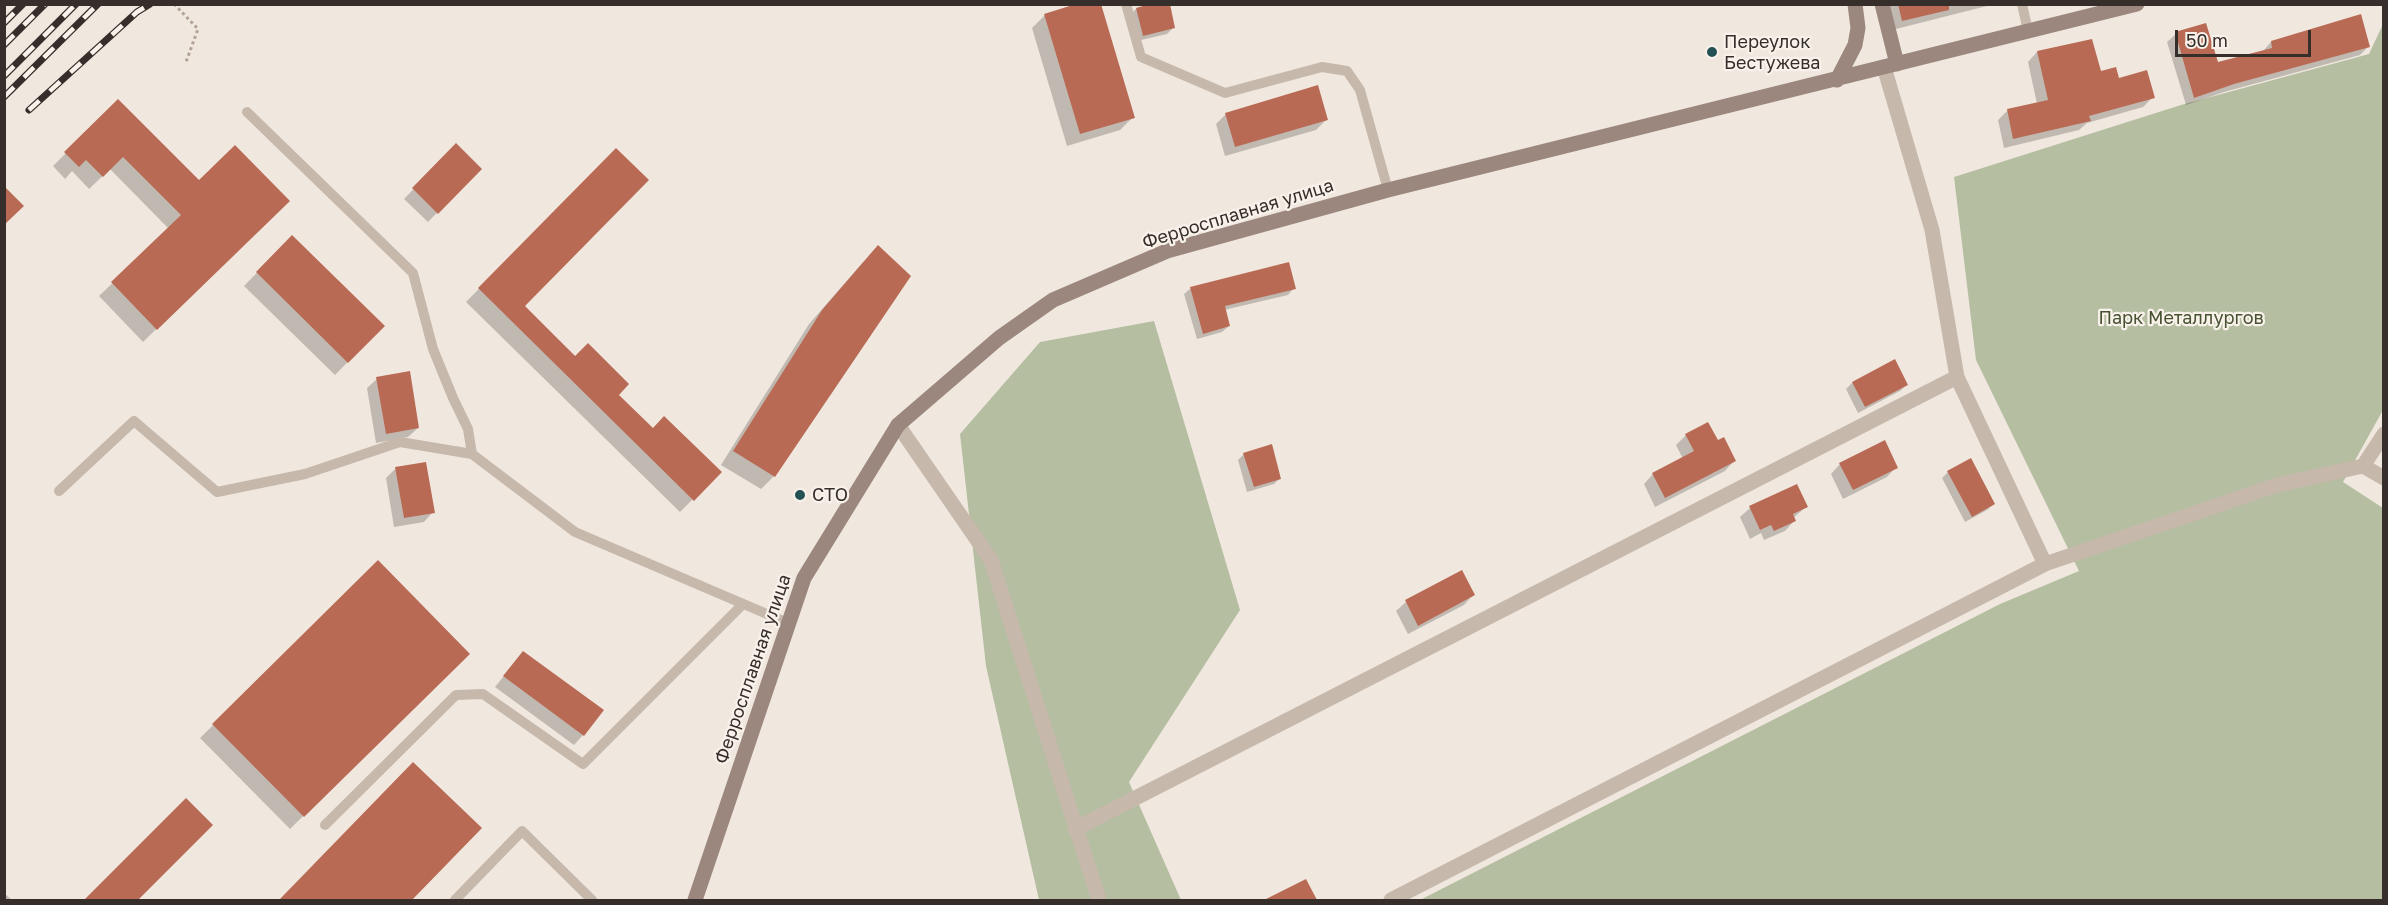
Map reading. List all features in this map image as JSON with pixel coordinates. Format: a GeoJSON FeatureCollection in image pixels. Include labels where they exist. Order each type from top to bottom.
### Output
{"type":"FeatureCollection","features":[{"type":"Feature","properties":{"kind":"main road"},"geometry":{"type":"LineString","coordinates":[[1837,80],[1856,45],[1858,28],[1855,4]]}},
{"type":"Feature","properties":{"kind":"main road"},"geometry":{"type":"LineString","coordinates":[[1882,4],[1891,66]]}},
{"type":"Feature","properties":{"kind":"main road","name":"Ферросплавная улица"},"geometry":{"type":"LineString","coordinates":[[694,900],[804,578],[898,425],[999,338],[1053,300],[1167,252],[1388,190],[2137,4]]}},
{"type":"Feature","properties":{"kind":"street"},"geometry":{"type":"LineString","coordinates":[[1891,66],[1932,230],[1957,377],[2045,564]]}},
{"type":"Feature","properties":{"kind":"street"},"geometry":{"type":"LineString","coordinates":[[1075,829],[1957,377]]}},
{"type":"Feature","properties":{"kind":"street"},"geometry":{"type":"LineString","coordinates":[[898,425],[991,560],[1075,829],[1100,900]]}},
{"type":"Feature","properties":{"kind":"street"},"geometry":{"type":"LineString","coordinates":[[2363,466],[2384,434]]}},
{"type":"Feature","properties":{"kind":"street"},"geometry":{"type":"LineString","coordinates":[[1391,900],[2045,564],[2277,485],[2363,466],[2384,478]]}},
{"type":"Feature","properties":{"kind":"lane"},"geometry":{"type":"LineString","coordinates":[[1126,4],[1142,57],[1225,93],[1322,67],[1347,71],[1360,90],[1388,190]]}},
{"type":"Feature","properties":{"kind":"lane"},"geometry":{"type":"LineString","coordinates":[[2022,4],[2028,31]]}},
{"type":"Feature","properties":{"kind":"lane"},"geometry":{"type":"LineString","coordinates":[[247,112],[413,273],[434,349],[468,429],[472,454]]}},
{"type":"Feature","properties":{"kind":"lane"},"geometry":{"type":"LineString","coordinates":[[59,491],[134,421],[217,492],[304,474],[400,442],[472,454],[575,532],[788,623]]}},
{"type":"Feature","properties":{"kind":"lane"},"geometry":{"type":"LineString","coordinates":[[325,825],[456,695],[483,694],[583,764],[743,604]]}},
{"type":"Feature","properties":{"kind":"lane"},"geometry":{"type":"LineString","coordinates":[[455,900],[522,831],[592,900]]}},
{"type":"Feature","properties":{"kind":"path"},"geometry":{"type":"LineString","coordinates":[[174,4],[198,29],[186,62]]}},
{"type":"Feature","properties":{"kind":"green space","name":"Парк Металлургов"},"geometry":{"type":"Polygon","coordinates":[[[2383,24],[2383,410],[2343,482],[2383,508],[2383,900],[1420,900],[2000,604],[2079,571],[1976,360],[1954,177],[2181,105],[2369,54],[2383,24]]]}},
{"type":"Feature","properties":{"kind":"green space"},"geometry":{"type":"Polygon","coordinates":[[[1154,321],[1240,610],[1129,782],[1181,900],[1039,900],[986,666],[960,434],[1040,342],[1154,321]]]}},
{"type":"Feature","properties":{"kind":"building"},"geometry":{"type":"Polygon","coordinates":[[[1076,4],[1101,4],[1135,118],[1080,134],[1044,14],[1076,4]]]}},
{"type":"Feature","properties":{"kind":"building"},"geometry":{"type":"Polygon","coordinates":[[[1150,4],[1170,4],[1175,28],[1143,36],[1136,8],[1150,4]]]}},
{"type":"Feature","properties":{"kind":"building"},"geometry":{"type":"Polygon","coordinates":[[[1898,4],[1949,4],[1949,10],[1902,21],[1898,4]]]}},
{"type":"Feature","properties":{"kind":"building"},"geometry":{"type":"Polygon","coordinates":[[[2361,14],[2370,47],[2234,84],[2194,98],[2175,32],[2206,23],[2218,62],[2272,48],[2271,41],[2361,14]]]}},
{"type":"Feature","properties":{"kind":"building"},"geometry":{"type":"Polygon","coordinates":[[[2092,39],[2101,71],[2116,67],[2119,78],[2147,70],[2155,98],[2089,116],[2091,121],[2013,139],[2007,109],[2048,100],[2037,51],[2092,39]]]}},
{"type":"Feature","properties":{"kind":"building"},"geometry":{"type":"Polygon","coordinates":[[[1318,85],[1328,120],[1235,147],[1225,113],[1318,85]]]}},
{"type":"Feature","properties":{"kind":"building"},"geometry":{"type":"Polygon","coordinates":[[[118,99],[199,180],[235,145],[290,201],[157,330],[111,282],[181,215],[123,157],[103,177],[86,160],[79,167],[64,152],[118,99]]]}},
{"type":"Feature","properties":{"kind":"building"},"geometry":{"type":"Polygon","coordinates":[[[456,143],[482,169],[438,214],[412,188],[456,143]]]}},
{"type":"Feature","properties":{"kind":"building"},"geometry":{"type":"Polygon","coordinates":[[[616,148],[649,180],[525,306],[575,356],[588,343],[629,384],[619,395],[653,428],[664,416],[722,472],[694,501],[478,288],[616,148]]]}},
{"type":"Feature","properties":{"kind":"building"},"geometry":{"type":"Polygon","coordinates":[[[4,186],[24,206],[4,225],[4,186]]]}},
{"type":"Feature","properties":{"kind":"building"},"geometry":{"type":"Polygon","coordinates":[[[292,235],[385,326],[348,363],[256,272],[292,235]]]}},
{"type":"Feature","properties":{"kind":"building"},"geometry":{"type":"Polygon","coordinates":[[[878,245],[911,276],[775,477],[733,451],[822,310],[878,245]]]}},
{"type":"Feature","properties":{"kind":"building"},"geometry":{"type":"Polygon","coordinates":[[[1289,262],[1296,289],[1225,306],[1230,326],[1203,334],[1190,287],[1289,262]]]}},
{"type":"Feature","properties":{"kind":"building"},"geometry":{"type":"Polygon","coordinates":[[[1895,359],[1908,385],[1865,407],[1852,382],[1895,359]]]}},
{"type":"Feature","properties":{"kind":"building"},"geometry":{"type":"Polygon","coordinates":[[[410,371],[419,428],[386,434],[376,377],[410,371]]]}},
{"type":"Feature","properties":{"kind":"building"},"geometry":{"type":"Polygon","coordinates":[[[1708,422],[1718,440],[1724,437],[1736,461],[1665,498],[1652,473],[1694,451],[1685,434],[1708,422]]]}},
{"type":"Feature","properties":{"kind":"building"},"geometry":{"type":"Polygon","coordinates":[[[1885,440],[1898,468],[1853,490],[1839,463],[1885,440]]]}},
{"type":"Feature","properties":{"kind":"building"},"geometry":{"type":"Polygon","coordinates":[[[1272,444],[1281,479],[1254,487],[1243,453],[1272,444]]]}},
{"type":"Feature","properties":{"kind":"building"},"geometry":{"type":"Polygon","coordinates":[[[1971,458],[1995,504],[1972,517],[1947,471],[1971,458]]]}},
{"type":"Feature","properties":{"kind":"building"},"geometry":{"type":"Polygon","coordinates":[[[426,462],[435,513],[404,518],[395,467],[426,462]]]}},
{"type":"Feature","properties":{"kind":"building"},"geometry":{"type":"Polygon","coordinates":[[[1797,484],[1808,507],[1793,514],[1796,521],[1774,531],[1771,525],[1760,530],[1749,506],[1797,484]]]}},
{"type":"Feature","properties":{"kind":"building"},"geometry":{"type":"Polygon","coordinates":[[[378,560],[470,654],[304,817],[212,724],[378,560]]]}},
{"type":"Feature","properties":{"kind":"building"},"geometry":{"type":"Polygon","coordinates":[[[1462,570],[1475,595],[1418,626],[1405,600],[1462,570]]]}},
{"type":"Feature","properties":{"kind":"building"},"geometry":{"type":"Polygon","coordinates":[[[523,651],[604,710],[584,736],[503,676],[523,651]]]}},
{"type":"Feature","properties":{"kind":"building"},"geometry":{"type":"Polygon","coordinates":[[[413,762],[482,828],[412,900],[279,900],[413,762]]]}},
{"type":"Feature","properties":{"kind":"building"},"geometry":{"type":"Polygon","coordinates":[[[186,798],[213,825],[138,900],[84,900],[186,798]]]}},
{"type":"Feature","properties":{"kind":"building"},"geometry":{"type":"Polygon","coordinates":[[[1306,879],[1317,900],[1264,900],[1306,879]]]}},
{"type":"Feature","properties":{"kind":"railway"},"geometry":{"type":"LineString","coordinates":[[4,23],[23,4]]}},
{"type":"Feature","properties":{"kind":"railway"},"geometry":{"type":"LineString","coordinates":[[4,45],[45,4]]}},
{"type":"Feature","properties":{"kind":"railway"},"geometry":{"type":"LineString","coordinates":[[4,76],[76,4]]}},
{"type":"Feature","properties":{"kind":"railway"},"geometry":{"type":"LineString","coordinates":[[4,97],[98,4]]}},
{"type":"Feature","properties":{"kind":"railway"},"geometry":{"type":"LineString","coordinates":[[29,110],[137,12],[150,4]]}},
{"type":"Feature","properties":{"kind":"place","name":"Переулок Бестужева"},"geometry":{"type":"Point","coordinates":[1712,52]}},
{"type":"Feature","properties":{"kind":"place","name":"СТО"},"geometry":{"type":"Point","coordinates":[800,495]}}]}
